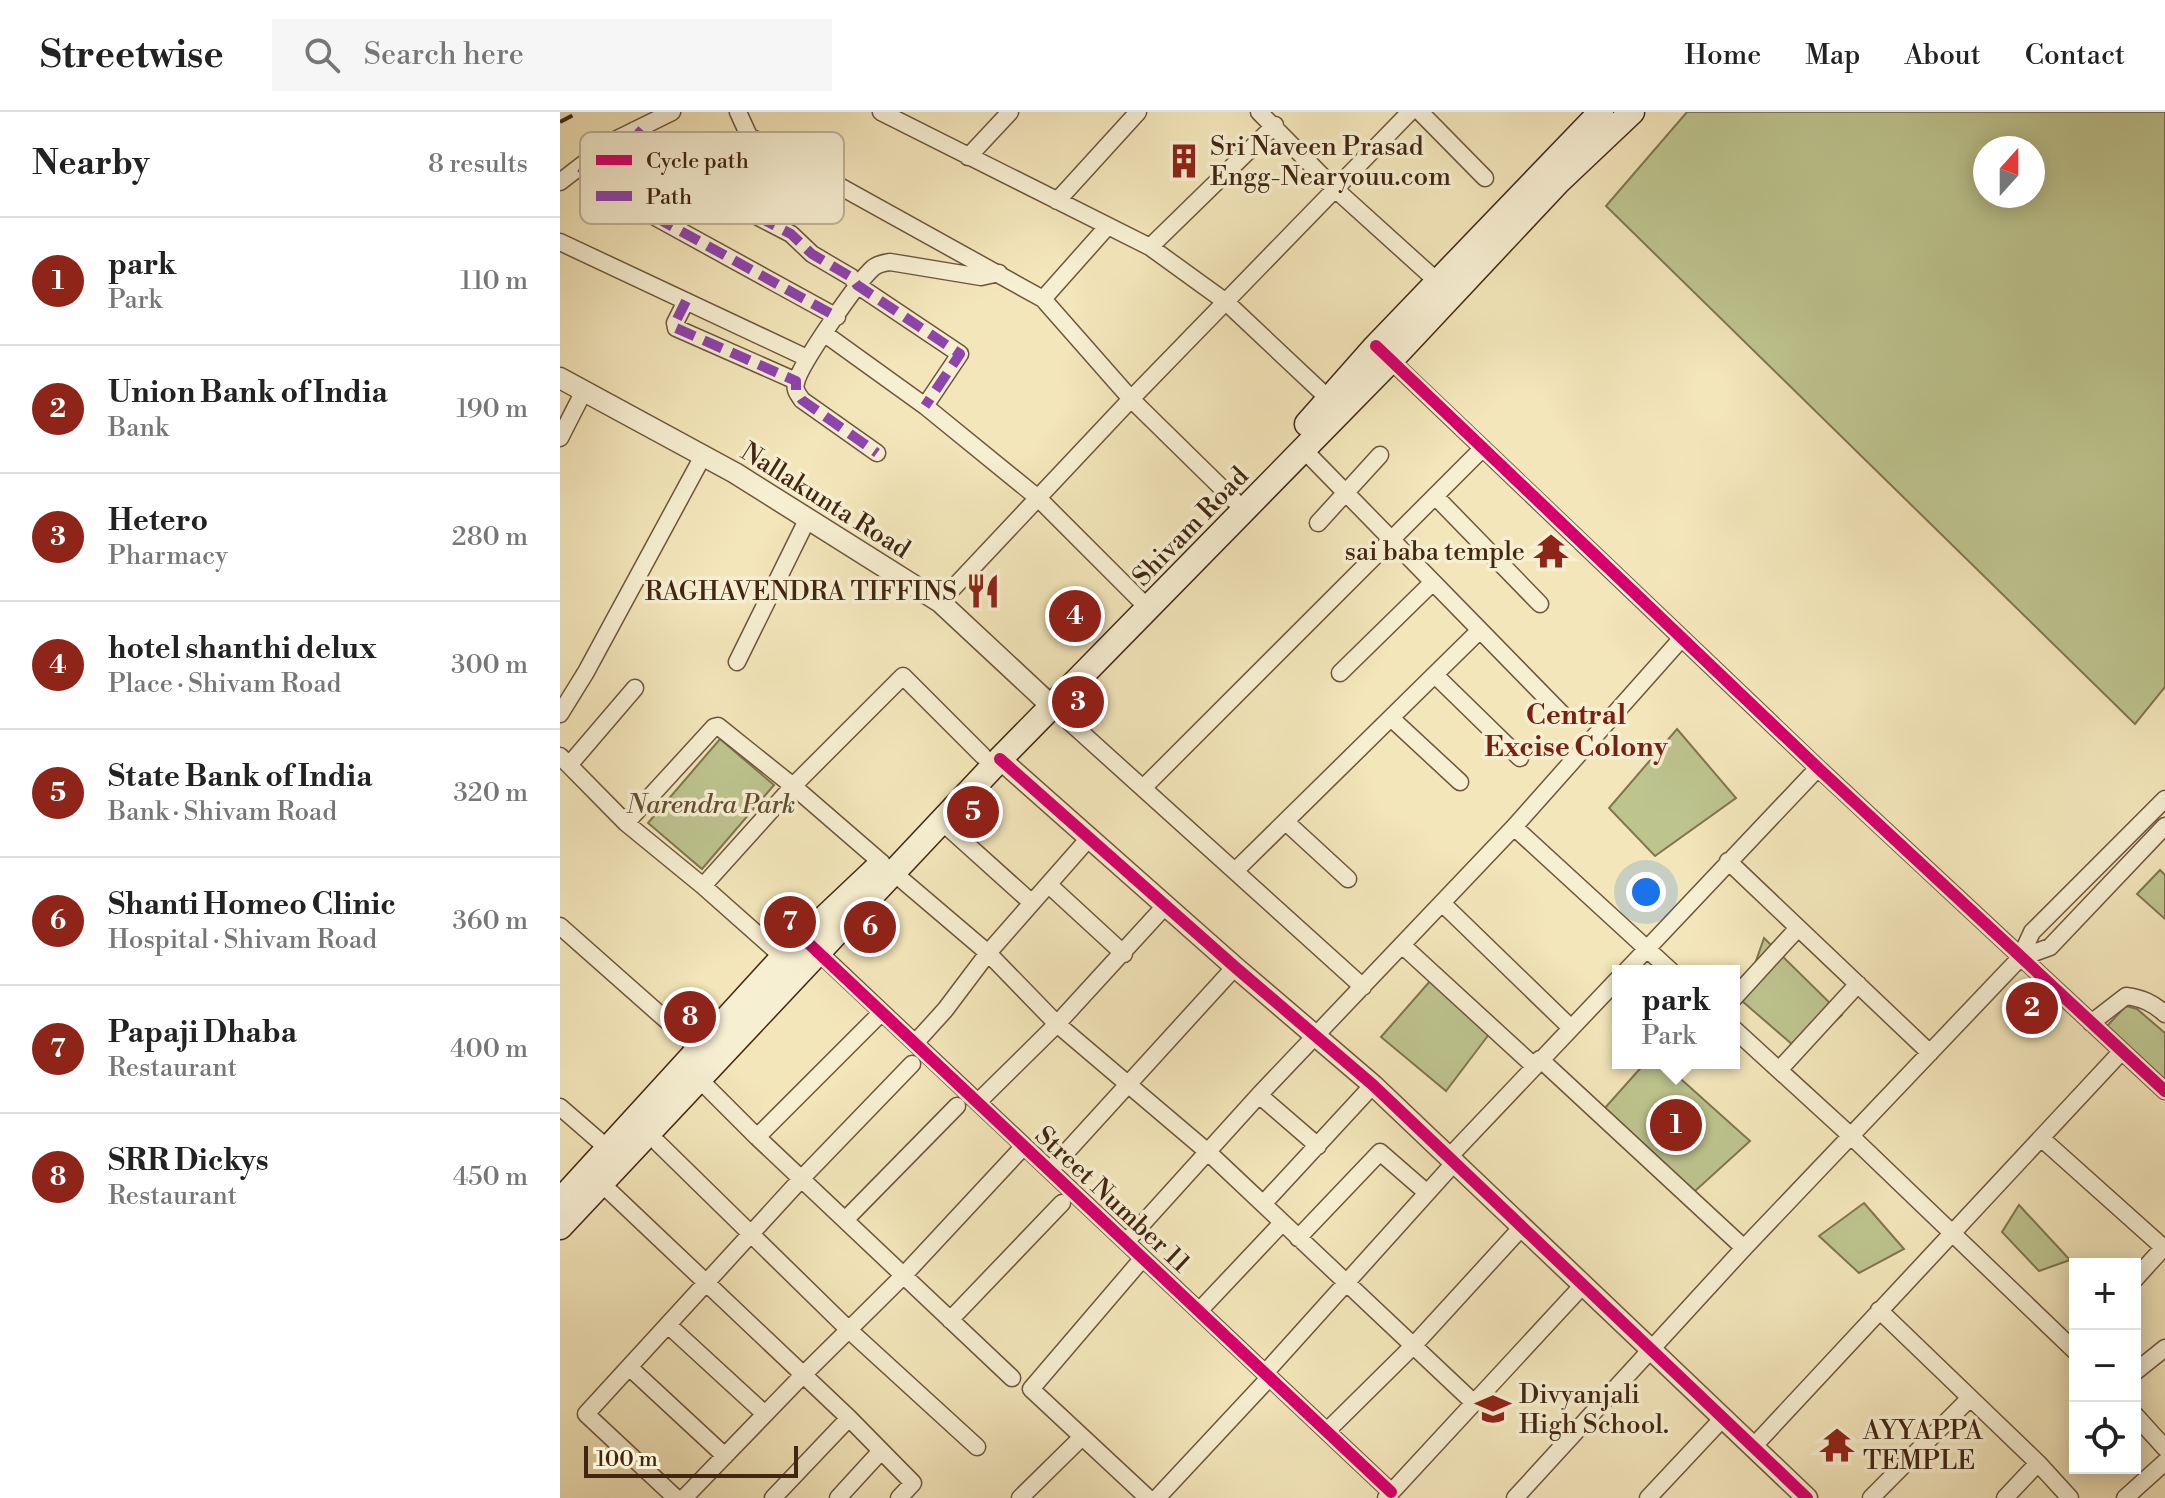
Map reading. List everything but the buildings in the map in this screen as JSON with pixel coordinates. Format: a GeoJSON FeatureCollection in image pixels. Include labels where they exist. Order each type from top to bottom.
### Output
{"type":"FeatureCollection","features":[{"type":"Feature","properties":{"kind":"main road","name":"Shivam Road"},"geometry":{"type":"LineString","coordinates":[[560,1201],[699,1079],[811,946],[992,758],[1303,449],[1438,282],[1601,112]]}},
{"type":"Feature","properties":{"kind":"main road","name":"Shivam Road"},"geometry":{"type":"LineString","coordinates":[[1040,710],[1139,599],[1294,440],[1329,399],[1383,353],[1632,112]]}},
{"type":"Feature","properties":{"kind":"main road","name":"Shivam Road"},"geometry":{"type":"LineString","coordinates":[[888,868],[942,822],[992,758]]}},
{"type":"Feature","properties":{"kind":"main road","name":"Shivam Road"},"geometry":{"type":"LineString","coordinates":[[560,1227],[602,1184],[615,1155],[700,1050],[783,957],[811,946]]}},
{"type":"Feature","properties":{"kind":"street"},"geometry":{"type":"LineString","coordinates":[[631,132],[672,112]]}},
{"type":"Feature","properties":{"kind":"street"},"geometry":{"type":"LineString","coordinates":[[738,112],[747,132]]}},
{"type":"Feature","properties":{"kind":"street"},"geometry":{"type":"LineString","coordinates":[[968,157],[1010,112]]}},
{"type":"Feature","properties":{"kind":"street"},"geometry":{"type":"LineString","coordinates":[[1057,201],[1138,112]]}},
{"type":"Feature","properties":{"kind":"street"},"geometry":{"type":"LineString","coordinates":[[1259,112],[1334,188],[1438,282]]}},
{"type":"Feature","properties":{"kind":"street"},"geometry":{"type":"LineString","coordinates":[[940,602],[1131,399],[1410,112]]}},
{"type":"Feature","properties":{"kind":"street"},"geometry":{"type":"LineString","coordinates":[[1420,112],[1485,178]]}},
{"type":"Feature","properties":{"kind":"street"},"geometry":{"type":"LineString","coordinates":[[885,113],[1150,247],[1226,302],[1329,399]]}},
{"type":"Feature","properties":{"kind":"street"},"geometry":{"type":"LineString","coordinates":[[1150,247],[1275,125]]}},
{"type":"Feature","properties":{"kind":"street"},"geometry":{"type":"LineString","coordinates":[[560,182],[580,167]]}},
{"type":"Feature","properties":{"kind":"street"},"geometry":{"type":"LineString","coordinates":[[844,188],[1043,299],[1131,399],[1234,500]]}},
{"type":"Feature","properties":{"kind":"street"},"geometry":{"type":"LineString","coordinates":[[668,224],[837,317]]}},
{"type":"Feature","properties":{"kind":"street"},"geometry":{"type":"LineString","coordinates":[[772,224],[791,234],[809,252],[851,277],[857,285],[960,354],[925,406]]}},
{"type":"Feature","properties":{"kind":"street"},"geometry":{"type":"LineString","coordinates":[[1043,299],[1107,227]]}},
{"type":"Feature","properties":{"kind":"street"},"geometry":{"type":"LineString","coordinates":[[560,242],[807,358]]}},
{"type":"Feature","properties":{"kind":"street"},"geometry":{"type":"LineString","coordinates":[[877,453],[802,400],[796,391],[796,381],[807,358],[857,285],[875,266],[890,262],[981,277],[999,273]]}},
{"type":"Feature","properties":{"kind":"street"},"geometry":{"type":"LineString","coordinates":[[686,301],[675,323],[676,328],[796,381]]}},
{"type":"Feature","properties":{"kind":"street"},"geometry":{"type":"LineString","coordinates":[[825,334],[925,406],[1038,498],[1139,599]]}},
{"type":"Feature","properties":{"kind":"street"},"geometry":{"type":"LineString","coordinates":[[1383,353],[1818,768],[2165,1091]]}},
{"type":"Feature","properties":{"kind":"street","name":"Nallakunta Road"},"geometry":{"type":"LineString","coordinates":[[560,378],[703,456],[940,602],[1040,710]]}},
{"type":"Feature","properties":{"kind":"street"},"geometry":{"type":"LineString","coordinates":[[560,438],[584,391]]}},
{"type":"Feature","properties":{"kind":"street"},"geometry":{"type":"LineString","coordinates":[[1143,788],[1483,448]]}},
{"type":"Feature","properties":{"kind":"street"},"geometry":{"type":"LineString","coordinates":[[1303,449],[1563,715]]}},
{"type":"Feature","properties":{"kind":"street"},"geometry":{"type":"LineString","coordinates":[[1318,523],[1380,455]]}},
{"type":"Feature","properties":{"kind":"street"},"geometry":{"type":"LineString","coordinates":[[560,714],[703,456]]}},
{"type":"Feature","properties":{"kind":"street"},"geometry":{"type":"LineString","coordinates":[[1435,496],[1540,604]]}},
{"type":"Feature","properties":{"kind":"street"},"geometry":{"type":"LineString","coordinates":[[737,662],[808,518]]}},
{"type":"Feature","properties":{"kind":"street"},"geometry":{"type":"LineString","coordinates":[[1340,673],[1433,582]]}},
{"type":"Feature","properties":{"kind":"street"},"geometry":{"type":"LineString","coordinates":[[1235,871],[1480,630]]}},
{"type":"Feature","properties":{"kind":"street"},"geometry":{"type":"LineString","coordinates":[[1126,1242],[1259,1095],[1514,827],[1682,638]]}},
{"type":"Feature","properties":{"kind":"street"},"geometry":{"type":"LineString","coordinates":[[1435,675],[1520,758]]}},
{"type":"Feature","properties":{"kind":"street"},"geometry":{"type":"LineString","coordinates":[[703,886],[793,786],[903,676],[992,758],[1090,837],[1165,906],[1373,1085],[1807,1498]]}},
{"type":"Feature","properties":{"kind":"street"},"geometry":{"type":"LineString","coordinates":[[635,688],[565,760],[626,823],[783,957]]}},
{"type":"Feature","properties":{"kind":"street"},"geometry":{"type":"LineString","coordinates":[[1040,710],[1143,788],[1363,987]]}},
{"type":"Feature","properties":{"kind":"street"},"geometry":{"type":"LineString","coordinates":[[1391,718],[1460,782]]}},
{"type":"Feature","properties":{"kind":"street"},"geometry":{"type":"LineString","coordinates":[[626,823],[716,726],[721,727],[988,953],[1057,1024],[1209,1153],[1473,1402]]}},
{"type":"Feature","properties":{"kind":"street"},"geometry":{"type":"LineString","coordinates":[[1632,965],[1818,768]]}},
{"type":"Feature","properties":{"kind":"street"},"geometry":{"type":"LineString","coordinates":[[1515,1498],[1744,1248],[2020,958],[2032,932],[2165,799]]}},
{"type":"Feature","properties":{"kind":"street"},"geometry":{"type":"LineString","coordinates":[[942,822],[1032,903]]}},
{"type":"Feature","properties":{"kind":"street"},"geometry":{"type":"LineString","coordinates":[[1286,822],[1348,879]]}},
{"type":"Feature","properties":{"kind":"street"},"geometry":{"type":"LineString","coordinates":[[2020,958],[2050,947],[2161,837],[2141,825]]}},
{"type":"Feature","properties":{"kind":"street"},"geometry":{"type":"LineString","coordinates":[[1514,827],[1664,965]]}},
{"type":"Feature","properties":{"kind":"street"},"geometry":{"type":"LineString","coordinates":[[915,1043],[945,1010],[988,953],[1090,837]]}},
{"type":"Feature","properties":{"kind":"street"},"geometry":{"type":"LineString","coordinates":[[1728,861],[1930,1053]]}},
{"type":"Feature","properties":{"kind":"street"},"geometry":{"type":"LineString","coordinates":[[1049,885],[1124,954]]}},
{"type":"Feature","properties":{"kind":"street"},"geometry":{"type":"LineString","coordinates":[[1442,903],[1571,1028]]}},
{"type":"Feature","properties":{"kind":"street"},"geometry":{"type":"LineString","coordinates":[[978,1102],[1124,954],[1165,906]]}},
{"type":"Feature","properties":{"kind":"street"},"geometry":{"type":"LineString","coordinates":[[560,926],[700,1050]]}},
{"type":"Feature","properties":{"kind":"street"},"geometry":{"type":"LineString","coordinates":[[1740,991],[1798,928]]}},
{"type":"Feature","properties":{"kind":"street"},"geometry":{"type":"LineString","coordinates":[[1402,945],[1744,1248]]}},
{"type":"Feature","properties":{"kind":"street","name":"Street Number 11"},"geometry":{"type":"LineString","coordinates":[[811,946],[1327,1431],[1388,1495]]}},
{"type":"Feature","properties":{"kind":"street"},"geometry":{"type":"LineString","coordinates":[[1050,1170],[1235,967]]}},
{"type":"Feature","properties":{"kind":"street"},"geometry":{"type":"LineString","coordinates":[[1779,1070],[1858,984]]}},
{"type":"Feature","properties":{"kind":"street"},"geometry":{"type":"LineString","coordinates":[[1157,1498],[1537,1062],[1612,985]]}},
{"type":"Feature","properties":{"kind":"street"},"geometry":{"type":"LineString","coordinates":[[2091,1023],[2126,996],[2139,997],[2165,1014]]}},
{"type":"Feature","properties":{"kind":"street"},"geometry":{"type":"LineString","coordinates":[[757,1137],[882,1012]]}},
{"type":"Feature","properties":{"kind":"street"},"geometry":{"type":"LineString","coordinates":[[1740,1034],[2069,1342]]}},
{"type":"Feature","properties":{"kind":"street"},"geometry":{"type":"LineString","coordinates":[[1752,1448],[2122,1051]]}},
{"type":"Feature","properties":{"kind":"street"},"geometry":{"type":"LineString","coordinates":[[676,1498],[586,1414],[802,1178],[912,1064]]}},
{"type":"Feature","properties":{"kind":"street"},"geometry":{"type":"LineString","coordinates":[[699,1079],[1012,1378]]}},
{"type":"Feature","properties":{"kind":"street"},"geometry":{"type":"LineString","coordinates":[[1263,1204],[1373,1085]]}},
{"type":"Feature","properties":{"kind":"street"},"geometry":{"type":"LineString","coordinates":[[1259,1095],[1318,1146]]}},
{"type":"Feature","properties":{"kind":"street"},"geometry":{"type":"LineString","coordinates":[[845,1220],[957,1106]]}},
{"type":"Feature","properties":{"kind":"street"},"geometry":{"type":"LineString","coordinates":[[560,1107],[615,1155]]}},
{"type":"Feature","properties":{"kind":"street"},"geometry":{"type":"LineString","coordinates":[[2041,1138],[2164,1247],[2141,1272]]}},
{"type":"Feature","properties":{"kind":"street"},"geometry":{"type":"LineString","coordinates":[[658,1143],[850,1331],[977,1447]]}},
{"type":"Feature","properties":{"kind":"street"},"geometry":{"type":"LineString","coordinates":[[684,1498],[850,1331],[1024,1146]]}},
{"type":"Feature","properties":{"kind":"street"},"geometry":{"type":"LineString","coordinates":[[1298,1238],[1380,1152],[1426,1192]]}},
{"type":"Feature","properties":{"kind":"street"},"geometry":{"type":"LineString","coordinates":[[602,1184],[849,1418],[913,1483],[899,1498]]}},
{"type":"Feature","properties":{"kind":"street"},"geometry":{"type":"LineString","coordinates":[[950,1320],[1062,1203]]}},
{"type":"Feature","properties":{"kind":"street"},"geometry":{"type":"LineString","coordinates":[[1199,1311],[1282,1223]]}},
{"type":"Feature","properties":{"kind":"street"},"geometry":{"type":"LineString","coordinates":[[1327,1431],[1414,1345],[1522,1227]]}},
{"type":"Feature","properties":{"kind":"street"},"geometry":{"type":"LineString","coordinates":[[1143,1258],[1031,1389],[1148,1498]]}},
{"type":"Feature","properties":{"kind":"street"},"geometry":{"type":"LineString","coordinates":[[1388,1495],[1583,1285]]}},
{"type":"Feature","properties":{"kind":"street"},"geometry":{"type":"LineString","coordinates":[[1879,1310],[2038,1463],[2070,1498]]}},
{"type":"Feature","properties":{"kind":"street"},"geometry":{"type":"LineString","coordinates":[[668,1325],[765,1414]]}},
{"type":"Feature","properties":{"kind":"street"},"geometry":{"type":"LineString","coordinates":[[2141,1367],[2165,1348]]}},
{"type":"Feature","properties":{"kind":"street"},"geometry":{"type":"LineString","coordinates":[[629,1367],[725,1456]]}},
{"type":"Feature","properties":{"kind":"street"},"geometry":{"type":"LineString","coordinates":[[1871,1498],[1970,1398]]}},
{"type":"Feature","properties":{"kind":"street"},"geometry":{"type":"LineString","coordinates":[[773,1498],[849,1418]]}},
{"type":"Feature","properties":{"kind":"street"},"geometry":{"type":"LineString","coordinates":[[1648,1498],[1723,1418]]}},
{"type":"Feature","properties":{"kind":"street"},"geometry":{"type":"LineString","coordinates":[[2141,1422],[2165,1448]]}},
{"type":"Feature","properties":{"kind":"street"},"geometry":{"type":"LineString","coordinates":[[1020,1498],[1081,1438]]}},
{"type":"Feature","properties":{"kind":"street"},"geometry":{"type":"LineString","coordinates":[[838,1498],[881,1451]]}},
{"type":"Feature","properties":{"kind":"street"},"geometry":{"type":"LineString","coordinates":[[2125,1498],[2165,1462]]}},
{"type":"Feature","properties":{"kind":"street"},"geometry":{"type":"LineString","coordinates":[[2005,1498],[2038,1463]]}},
{"type":"Feature","properties":{"kind":"green space"},"geometry":{"type":"Polygon","coordinates":[[[1687,112],[2165,112],[2165,687],[2135,724],[1606,206],[1687,112]]]}},
{"type":"Feature","properties":{"kind":"green space"},"geometry":{"type":"Polygon","coordinates":[[[1677,729],[1736,798],[1655,856],[1609,808],[1677,729]]]}},
{"type":"Feature","properties":{"kind":"green space","name":"Narendra Park"},"geometry":{"type":"Polygon","coordinates":[[[720,739],[774,785],[702,869],[648,823],[720,739]]]}},
{"type":"Feature","properties":{"kind":"green space"},"geometry":{"type":"Polygon","coordinates":[[[2160,870],[2165,875],[2165,919],[2137,894],[2160,870]]]}},
{"type":"Feature","properties":{"kind":"green space"},"geometry":{"type":"Polygon","coordinates":[[[1764,938],[1842,1015],[1801,1052],[1742,1001],[1764,938]]]}},
{"type":"Feature","properties":{"kind":"green space"},"geometry":{"type":"Polygon","coordinates":[[[1431,980],[1490,1033],[1446,1091],[1381,1037],[1431,980]]]}},
{"type":"Feature","properties":{"kind":"green space"},"geometry":{"type":"Polygon","coordinates":[[[2126,1006],[2137,1009],[2165,1033],[2165,1080],[2107,1026],[2126,1006]]]}},
{"type":"Feature","properties":{"kind":"green space"},"geometry":{"type":"Polygon","coordinates":[[[1640,1069],[1670,1069],[1750,1141],[1694,1192],[1604,1109],[1640,1069]]]}},
{"type":"Feature","properties":{"kind":"green space"},"geometry":{"type":"Polygon","coordinates":[[[1864,1203],[1904,1249],[1859,1273],[1819,1236],[1864,1203]]]}},
{"type":"Feature","properties":{"kind":"green space"},"geometry":{"type":"Polygon","coordinates":[[[2019,1205],[2069,1260],[2039,1271],[2002,1232],[2019,1205]]]}},
{"type":"Feature","properties":{"kind":"railway"},"geometry":{"type":"LineString","coordinates":[[560,122],[579,112]]}},
{"type":"Feature","properties":{"kind":"marked path"},"geometry":{"type":"LineString","coordinates":[[668,224],[837,317]]}},
{"type":"Feature","properties":{"kind":"marked path"},"geometry":{"type":"LineString","coordinates":[[772,224],[791,234],[812,254],[851,277],[857,285],[960,354],[925,406]]}},
{"type":"Feature","properties":{"kind":"marked path"},"geometry":{"type":"LineString","coordinates":[[686,301],[675,323],[676,328],[796,381],[796,391],[802,400],[877,453]]}},
{"type":"Feature","properties":{"kind":"cycle path"},"geometry":{"type":"LineString","coordinates":[[1376,346],[1818,768],[2165,1091]]}},
{"type":"Feature","properties":{"kind":"cycle path"},"geometry":{"type":"LineString","coordinates":[[1000,759],[1373,1085],[1807,1498]]}},
{"type":"Feature","properties":{"kind":"cycle path"},"geometry":{"type":"LineString","coordinates":[[804,939],[1391,1492]]}},
{"type":"Feature","properties":{"kind":"place","name":"Sri Naveen Prasad Engg-Nearyouu.com"},"geometry":{"type":"Point","coordinates":[1184,161]}},
{"type":"Feature","properties":{"kind":"place","name":"sai baba temple"},"geometry":{"type":"Point","coordinates":[1551,551]}},
{"type":"Feature","properties":{"kind":"place","name":"RAGHAVENDRA TIFFINS"},"geometry":{"type":"Point","coordinates":[983,591]}},
{"type":"Feature","properties":{"kind":"place","name":"hotel shanthi delux"},"geometry":{"type":"Point","coordinates":[1075,616]}},
{"type":"Feature","properties":{"kind":"place","name":"Hetero"},"geometry":{"type":"Point","coordinates":[1078,702]}},
{"type":"Feature","properties":{"kind":"place","name":"State Bank of India"},"geometry":{"type":"Point","coordinates":[973,812]}},
{"type":"Feature","properties":{"kind":"place","name":"Papaji Dhaba"},"geometry":{"type":"Point","coordinates":[790,922]}},
{"type":"Feature","properties":{"kind":"place","name":"Shanti Homeo Clinic"},"geometry":{"type":"Point","coordinates":[870,927]}},
{"type":"Feature","properties":{"kind":"place","name":"Union Bank of India"},"geometry":{"type":"Point","coordinates":[2032,1008]}},
{"type":"Feature","properties":{"kind":"place","name":"SRR Dickys"},"geometry":{"type":"Point","coordinates":[690,1017]}},
{"type":"Feature","properties":{"kind":"place","name":"park"},"geometry":{"type":"Point","coordinates":[1676,1125]}},
{"type":"Feature","properties":{"kind":"place","name":"Divyanjali High School."},"geometry":{"type":"Point","coordinates":[1493,1409]}},
{"type":"Feature","properties":{"kind":"place","name":"AYYAPPA TEMPLE"},"geometry":{"type":"Point","coordinates":[1837,1445]}},
{"type":"Feature","properties":{"kind":"district","name":"Central Excise Colony"},"geometry":{"type":"Point","coordinates":[1576,730]}}]}
